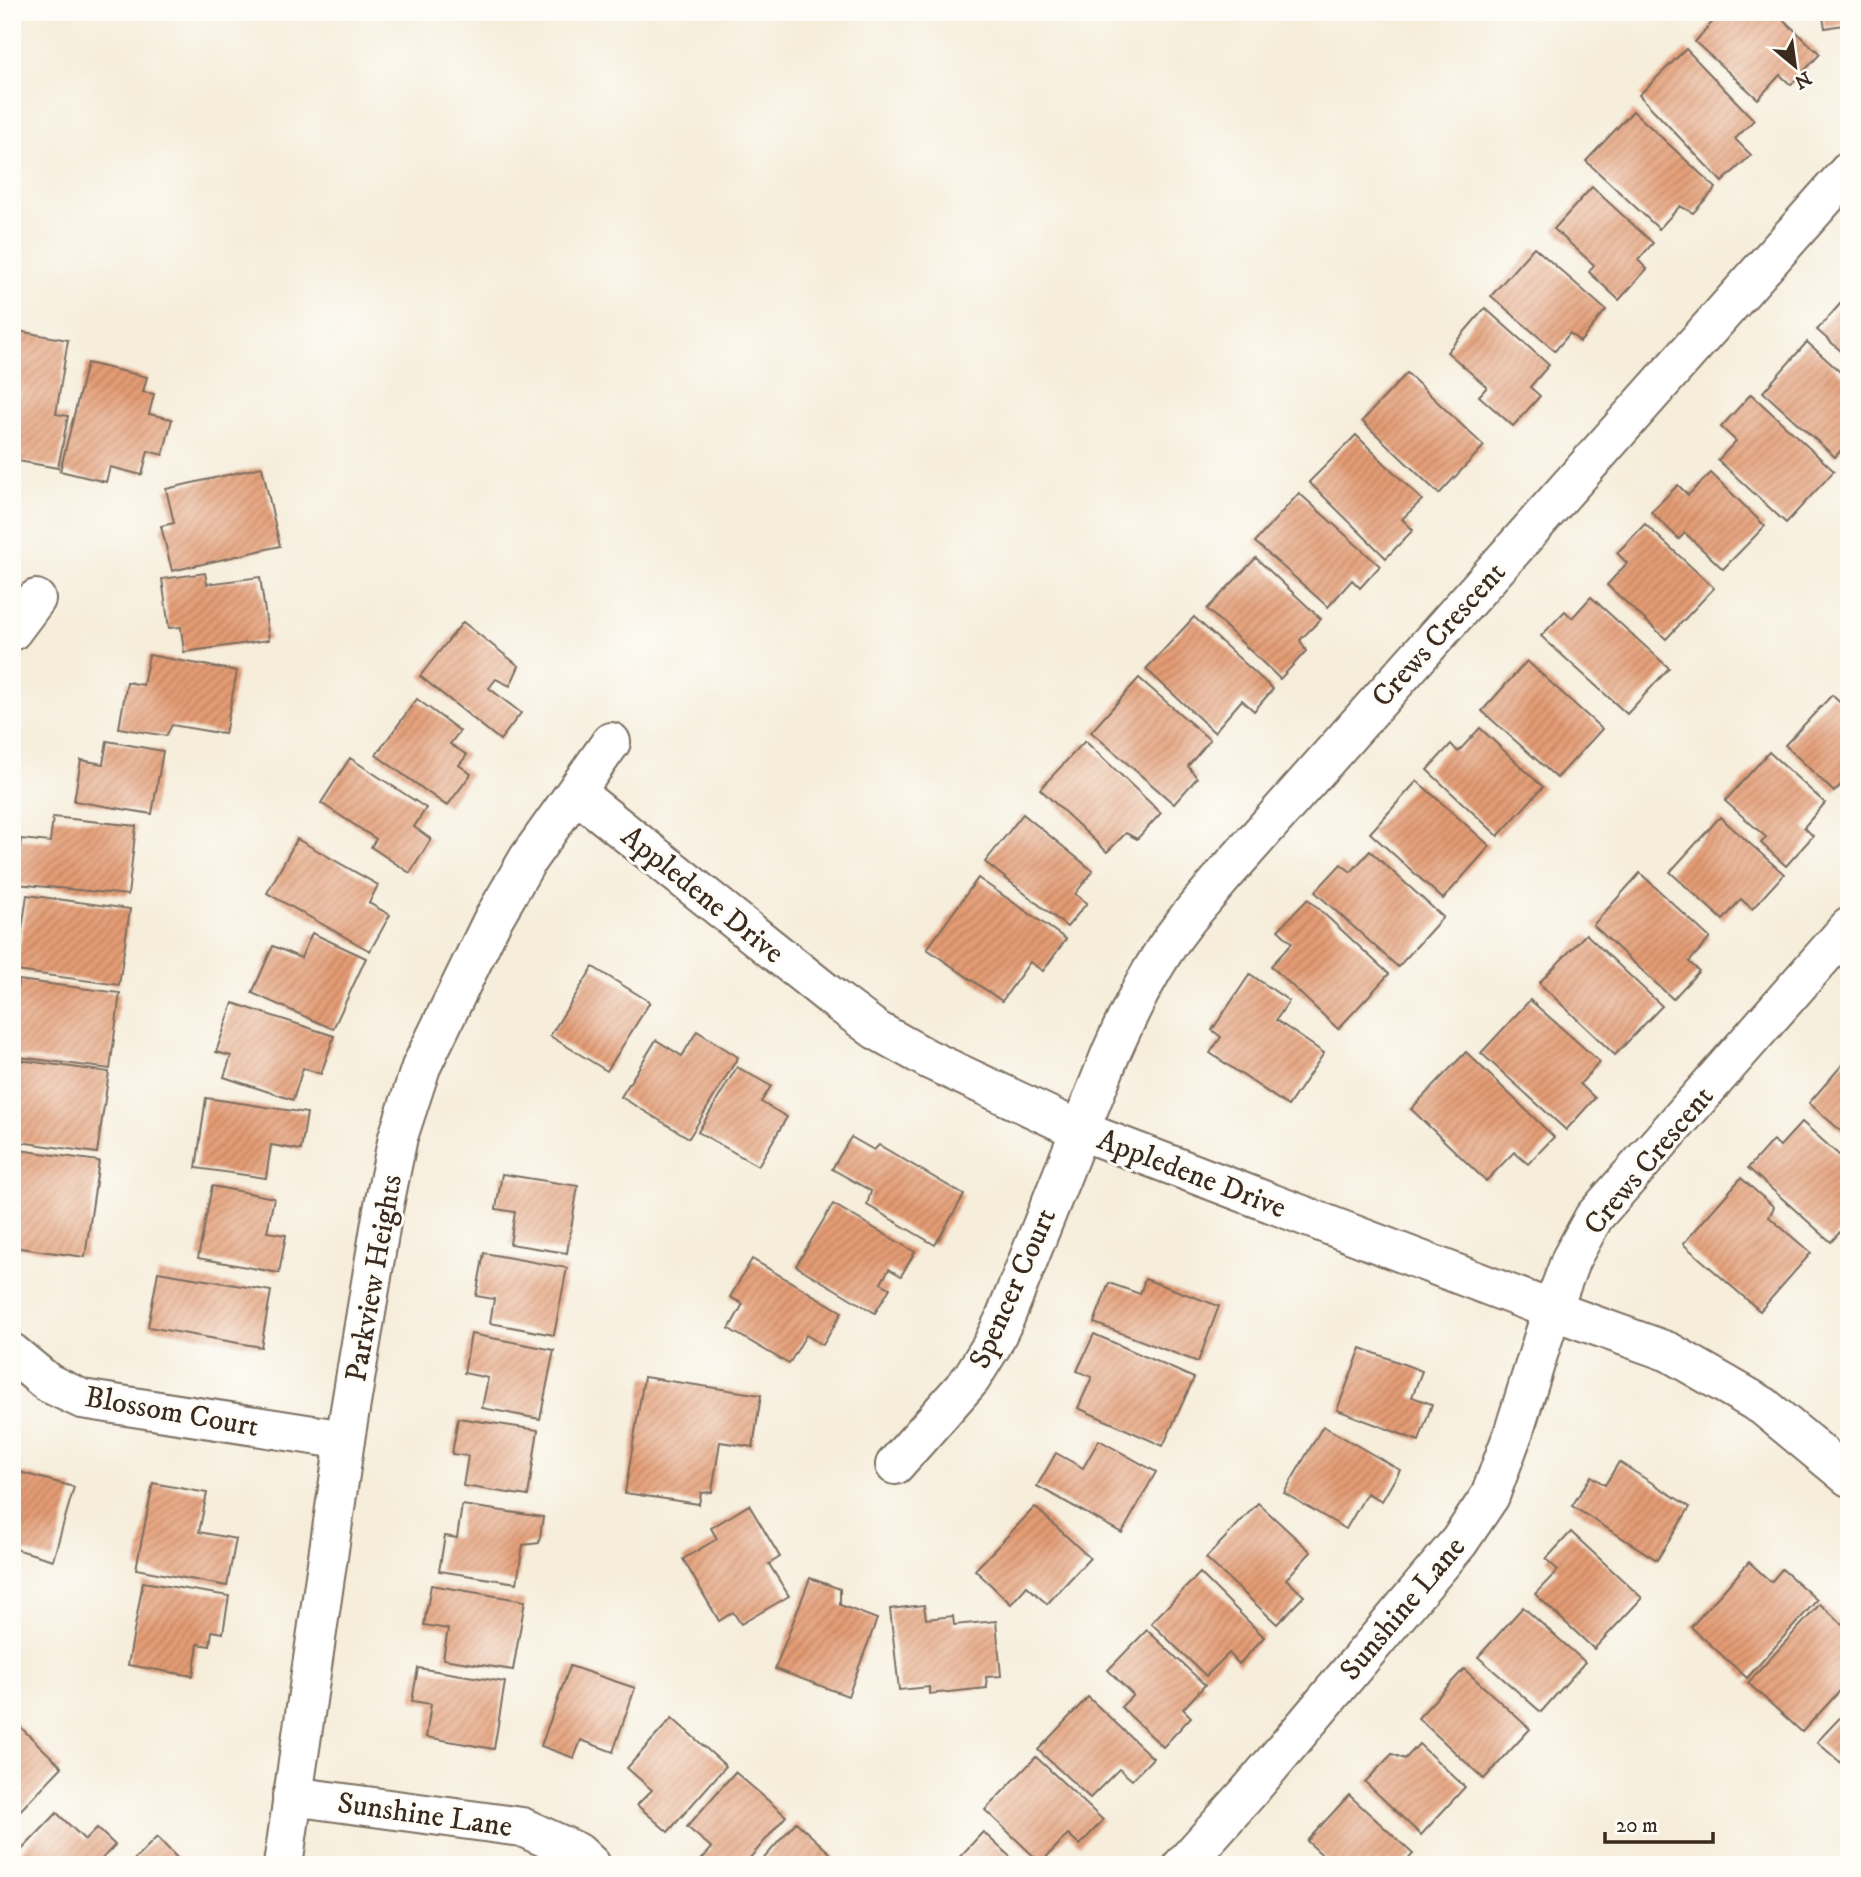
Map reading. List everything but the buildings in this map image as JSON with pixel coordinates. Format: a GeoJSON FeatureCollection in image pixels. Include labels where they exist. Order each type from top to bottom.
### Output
{"type":"FeatureCollection","features":[{"type":"Feature","properties":{"kind":"street","name":"Crews Crescent"},"geometry":{"type":"LineString","coordinates":[[1079,1130],[1129,1012],[1182,925],[1849,171]]}},
{"type":"Feature","properties":{"kind":"street"},"geometry":{"type":"LineString","coordinates":[[12,631],[36,598]]}},
{"type":"Feature","properties":{"kind":"street","name":"Parkview Heights"},"geometry":{"type":"LineString","coordinates":[[282,1865],[345,1440],[383,1210],[398,1137],[421,1068],[492,921],[528,859],[611,742]]}},
{"type":"Feature","properties":{"kind":"street","name":"Appledene Drive"},"geometry":{"type":"LineString","coordinates":[[576,793],[832,999],[876,1030],[928,1059],[1079,1130],[1669,1352],[1763,1406],[1849,1477]]}},
{"type":"Feature","properties":{"kind":"street","name":"Crews Crescent"},"geometry":{"type":"LineString","coordinates":[[1552,1310],[1571,1259],[1594,1217],[1849,927]]}},
{"type":"Feature","properties":{"kind":"street","name":"Spencer Court"},"geometry":{"type":"LineString","coordinates":[[895,1465],[971,1379],[992,1345],[1079,1130]]}},
{"type":"Feature","properties":{"kind":"street","name":"Sunshine Lane"},"geometry":{"type":"LineString","coordinates":[[1183,1865],[1247,1794],[1459,1542],[1490,1496],[1514,1431],[1552,1310]]}},
{"type":"Feature","properties":{"kind":"street","name":"Blossom Court"},"geometry":{"type":"LineString","coordinates":[[12,1353],[48,1383],[82,1399],[345,1440]]}},
{"type":"Feature","properties":{"kind":"street","name":"Sunshine Lane"},"geometry":{"type":"LineString","coordinates":[[292,1796],[522,1826],[577,1852],[591,1865]]}}]}
